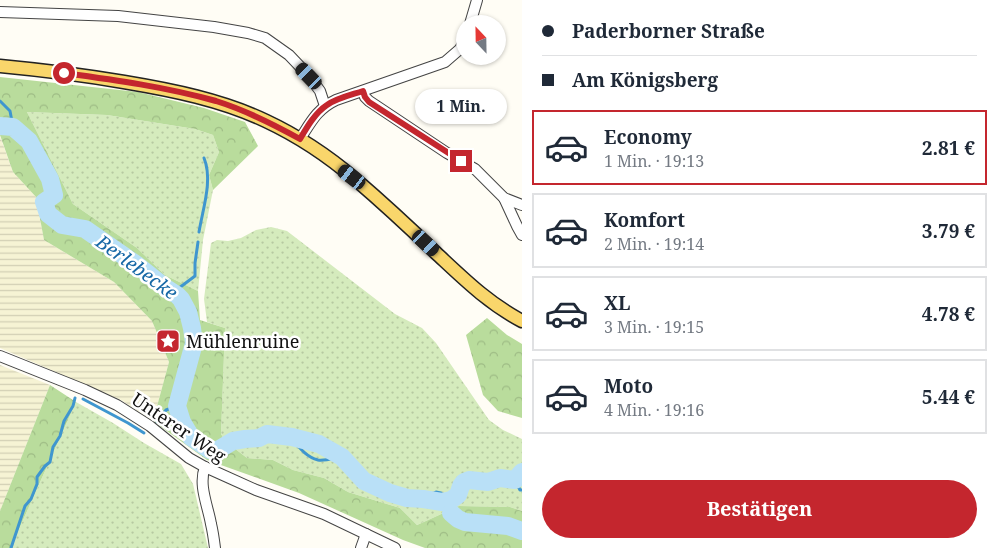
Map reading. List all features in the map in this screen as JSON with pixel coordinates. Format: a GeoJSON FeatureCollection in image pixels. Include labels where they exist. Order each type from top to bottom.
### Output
{"type":"FeatureCollection","features":[{"type":"Feature","properties":{"kind":"main road"},"geometry":{"type":"LineString","coordinates":[[0,66],[162,88],[217,102],[264,120],[300,139],[323,154],[373,194],[479,293],[504,312],[522,321]]}},
{"type":"Feature","properties":{"kind":"street"},"geometry":{"type":"LineString","coordinates":[[473,15],[477,0]]}},
{"type":"Feature","properties":{"kind":"street"},"geometry":{"type":"LineString","coordinates":[[0,12],[118,16],[248,32],[265,38],[289,55],[320,91],[325,106]]}},
{"type":"Feature","properties":{"kind":"street"},"geometry":{"type":"LineString","coordinates":[[300,139],[313,119],[325,106],[336,100],[445,62],[456,52]]}},
{"type":"Feature","properties":{"kind":"street"},"geometry":{"type":"LineString","coordinates":[[363,91],[369,102],[475,169],[504,198],[522,235]]}},
{"type":"Feature","properties":{"kind":"street"},"geometry":{"type":"LineString","coordinates":[[504,198],[522,205]]}},
{"type":"Feature","properties":{"kind":"street","name":"Unterer Weg"},"geometry":{"type":"LineString","coordinates":[[0,356],[117,405],[150,426],[189,458],[205,468],[256,490],[324,514],[395,548]]}},
{"type":"Feature","properties":{"kind":"street"},"geometry":{"type":"LineString","coordinates":[[205,468],[202,474],[204,495],[215,548]]}},
{"type":"Feature","properties":{"kind":"street"},"geometry":{"type":"LineString","coordinates":[[361,548],[366,534]]}},
{"type":"Feature","properties":{"kind":"shaded area"},"geometry":{"type":"Polygon","coordinates":[[[0,136],[13,172],[36,197],[44,240],[114,282],[152,321],[169,362],[153,421],[121,400],[0,348],[0,136]]]}},
{"type":"Feature","properties":{"kind":"shaded area"},"geometry":{"type":"Polygon","coordinates":[[[0,365],[50,385],[0,511],[0,365]]]}},
{"type":"Feature","properties":{"kind":"green space"},"geometry":{"type":"Polygon","coordinates":[[[0,77],[138,92],[204,108],[245,122],[258,146],[213,190],[209,175],[219,152],[213,135],[195,129],[107,115],[27,112],[73,204],[137,248],[165,275],[198,291],[200,320],[225,328],[221,434],[225,441],[247,458],[273,460],[293,470],[324,478],[348,492],[400,508],[417,525],[459,506],[510,507],[522,511],[522,548],[425,548],[299,493],[207,460],[153,421],[169,362],[152,321],[114,282],[44,240],[36,197],[13,172],[0,135],[0,77]]]}},
{"type":"Feature","properties":{"kind":"green space"},"geometry":{"type":"Polygon","coordinates":[[[27,112],[107,115],[195,129],[213,135],[219,152],[209,175],[213,190],[203,240],[198,291],[165,275],[137,248],[73,204],[27,112]]]}},
{"type":"Feature","properties":{"kind":"green space"},"geometry":{"type":"Polygon","coordinates":[[[271,227],[287,231],[395,314],[422,328],[436,343],[489,420],[503,430],[522,439],[522,511],[510,507],[459,506],[417,525],[400,508],[348,492],[324,478],[293,470],[273,460],[247,458],[225,441],[221,434],[225,328],[207,322],[204,299],[211,243],[217,240],[228,241],[241,238],[256,230],[271,227]]]}},
{"type":"Feature","properties":{"kind":"green space"},"geometry":{"type":"Polygon","coordinates":[[[487,318],[507,335],[522,344],[522,418],[498,411],[483,395],[466,335],[487,318]]]}},
{"type":"Feature","properties":{"kind":"green space"},"geometry":{"type":"Polygon","coordinates":[[[50,385],[76,402],[15,538],[13,548],[0,548],[0,511],[50,385]]]}},
{"type":"Feature","properties":{"kind":"green space"},"geometry":{"type":"Polygon","coordinates":[[[76,402],[181,464],[193,484],[208,548],[13,548],[15,538],[76,402]]]}},
{"type":"Feature","properties":{"kind":"waterway","name":"Berlebecke"},"geometry":{"type":"LineString","coordinates":[[0,101],[10,111],[13,127]]}},
{"type":"Feature","properties":{"kind":"waterway","name":"Berlebecke"},"geometry":{"type":"LineString","coordinates":[[0,126],[13,127],[29,141],[50,179],[54,195],[44,202],[48,214],[62,225],[85,229],[137,265],[181,299],[188,312],[194,343],[177,406],[182,422],[191,437],[210,450],[218,450],[233,441],[259,438],[267,434],[292,437],[319,444],[342,457],[364,481],[390,493],[407,498],[442,502],[451,500],[458,495],[461,486],[469,480],[488,482],[500,478],[515,480],[522,472]]}},
{"type":"Feature","properties":{"kind":"waterway"},"geometry":{"type":"LineString","coordinates":[[199,232],[205,204],[208,175],[204,158]]}},
{"type":"Feature","properties":{"kind":"waterway"},"geometry":{"type":"LineString","coordinates":[[172,291],[195,276],[198,242]]}},
{"type":"Feature","properties":{"kind":"waterway"},"geometry":{"type":"LineString","coordinates":[[11,548],[25,506],[31,499],[37,484],[37,477],[50,462],[53,447],[60,436],[64,421],[73,406],[75,398]]}},
{"type":"Feature","properties":{"kind":"waterway"},"geometry":{"type":"LineString","coordinates":[[83,399],[144,433]]}},
{"type":"Feature","properties":{"kind":"waterway"},"geometry":{"type":"LineString","coordinates":[[157,422],[166,410],[177,406]]}},
{"type":"Feature","properties":{"kind":"waterway"},"geometry":{"type":"LineString","coordinates":[[292,437],[303,451],[314,459],[324,460],[342,457]]}},
{"type":"Feature","properties":{"kind":"waterway"},"geometry":{"type":"LineString","coordinates":[[515,480],[520,490],[522,490]]}},
{"type":"Feature","properties":{"kind":"waterway"},"geometry":{"type":"LineString","coordinates":[[423,499],[436,492],[441,493],[445,501]]}},
{"type":"Feature","properties":{"kind":"waterway","name":"Berlebecke"},"geometry":{"type":"LineString","coordinates":[[451,513],[465,522],[508,526],[522,531]]}},
{"type":"Feature","properties":{"kind":"place","name":"Mühlenruine"},"geometry":{"type":"Point","coordinates":[168,341]}},
{"type":"Feature","properties":{"kind":"route"},"geometry":{"type":"LineString","coordinates":[[64,73],[162,88],[217,102],[264,120],[300,139],[313,119],[325,106],[336,100],[363,91],[369,102],[461,161]]}}]}
